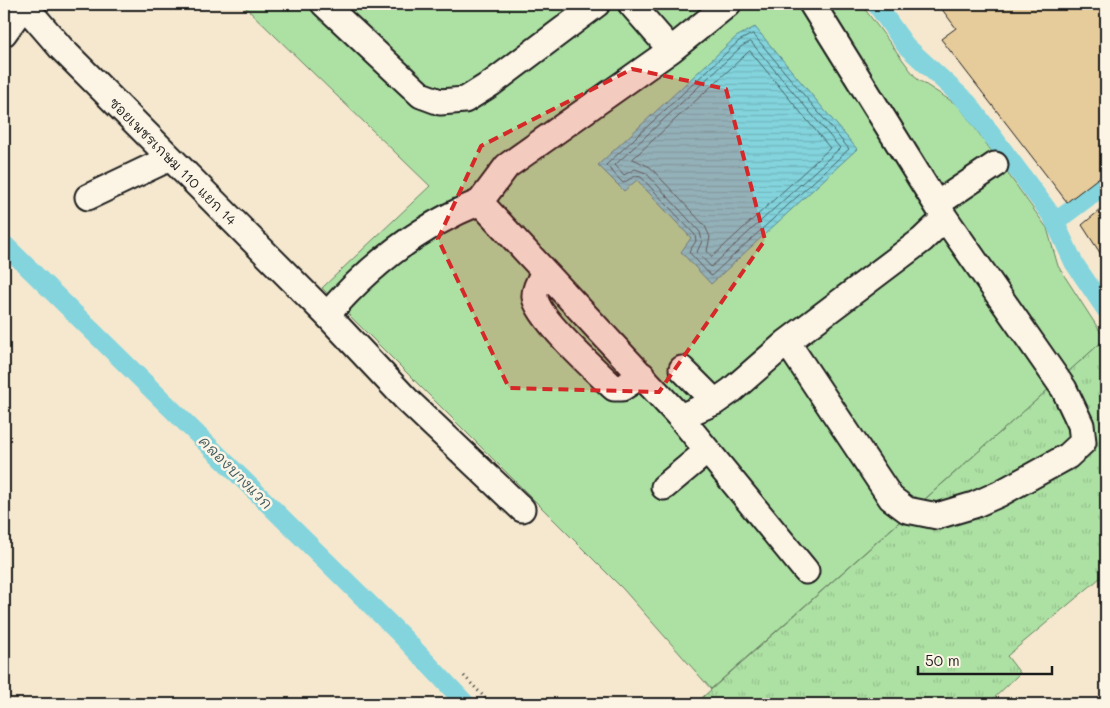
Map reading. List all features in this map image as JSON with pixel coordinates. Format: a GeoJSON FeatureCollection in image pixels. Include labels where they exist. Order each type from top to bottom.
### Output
{"type":"FeatureCollection","features":[{"type":"Feature","properties":{"kind":"street"},"geometry":{"type":"LineString","coordinates":[[324,4],[421,95],[440,102],[465,100],[492,83],[597,4]]}},
{"type":"Feature","properties":{"kind":"street"},"geometry":{"type":"LineString","coordinates":[[632,4],[671,50]]}},
{"type":"Feature","properties":{"kind":"street"},"geometry":{"type":"LineString","coordinates":[[327,315],[370,272],[410,238],[438,221],[480,202],[507,166],[671,50],[728,4]]}},
{"type":"Feature","properties":{"kind":"street"},"geometry":{"type":"LineString","coordinates":[[787,342],[891,498],[907,510],[937,516],[974,505],[1068,456],[1083,442],[1081,425],[1064,389],[941,211],[812,4]]}},
{"type":"Feature","properties":{"kind":"street"},"geometry":{"type":"LineString","coordinates":[[4,33],[24,5]]}},
{"type":"Feature","properties":{"kind":"street","name":"ซอยเพชรเกษม 110 แยก 14"},"geometry":{"type":"LineString","coordinates":[[24,5],[61,48],[327,315],[406,399],[522,509]]}},
{"type":"Feature","properties":{"kind":"street"},"geometry":{"type":"LineString","coordinates":[[88,197],[170,158]]}},
{"type":"Feature","properties":{"kind":"street"},"geometry":{"type":"LineString","coordinates":[[680,418],[715,402],[787,342],[922,240],[941,211],[994,165]]}},
{"type":"Feature","properties":{"kind":"street"},"geometry":{"type":"LineString","coordinates":[[480,202],[680,418],[806,571]]}},
{"type":"Feature","properties":{"kind":"street"},"geometry":{"type":"LineString","coordinates":[[682,368],[715,402]]}},
{"type":"Feature","properties":{"kind":"street"},"geometry":{"type":"LineString","coordinates":[[664,487],[707,450]]}},
{"type":"Feature","properties":{"kind":"path"},"geometry":{"type":"LineString","coordinates":[[464,676],[491,704]]}},
{"type":"Feature","properties":{"kind":"highlighted area"},"geometry":{"type":"Polygon","coordinates":[[[632,69],[726,89],[765,240],[659,392],[509,388],[438,239],[481,146],[632,69]]]}},
{"type":"Feature","properties":{"kind":"green space"},"geometry":{"type":"Polygon","coordinates":[[[242,4],[861,4],[917,79],[959,106],[1047,228],[1058,266],[1105,339],[711,689],[623,589],[322,288],[430,186],[242,4]]]}},
{"type":"Feature","properties":{"kind":"green space"},"geometry":{"type":"Polygon","coordinates":[[[1105,339],[1106,573],[1007,656],[1020,673],[988,704],[695,704],[1105,339]]]}},
{"type":"Feature","properties":{"kind":"water"},"geometry":{"type":"Polygon","coordinates":[[[755,27],[857,149],[711,284],[681,252],[691,238],[637,180],[624,191],[598,165],[736,37],[755,27]]]}},
{"type":"Feature","properties":{"kind":"building"},"geometry":{"type":"Polygon","coordinates":[[[938,4],[1106,4],[1106,172],[1067,202],[941,39],[956,28],[938,4]]]}},
{"type":"Feature","properties":{"kind":"building"},"geometry":{"type":"Polygon","coordinates":[[[1106,205],[1106,262],[1082,225],[1106,205]]]}},
{"type":"Feature","properties":{"kind":"waterway"},"geometry":{"type":"LineString","coordinates":[[876,4],[906,46],[968,103],[1052,216],[1074,263],[1106,310]]}},
{"type":"Feature","properties":{"kind":"waterway"},"geometry":{"type":"LineString","coordinates":[[1055,222],[1106,184]]}},
{"type":"Feature","properties":{"kind":"waterway","name":"คลองบางแวก"},"geometry":{"type":"LineString","coordinates":[[4,244],[400,634],[466,704]]}}]}
